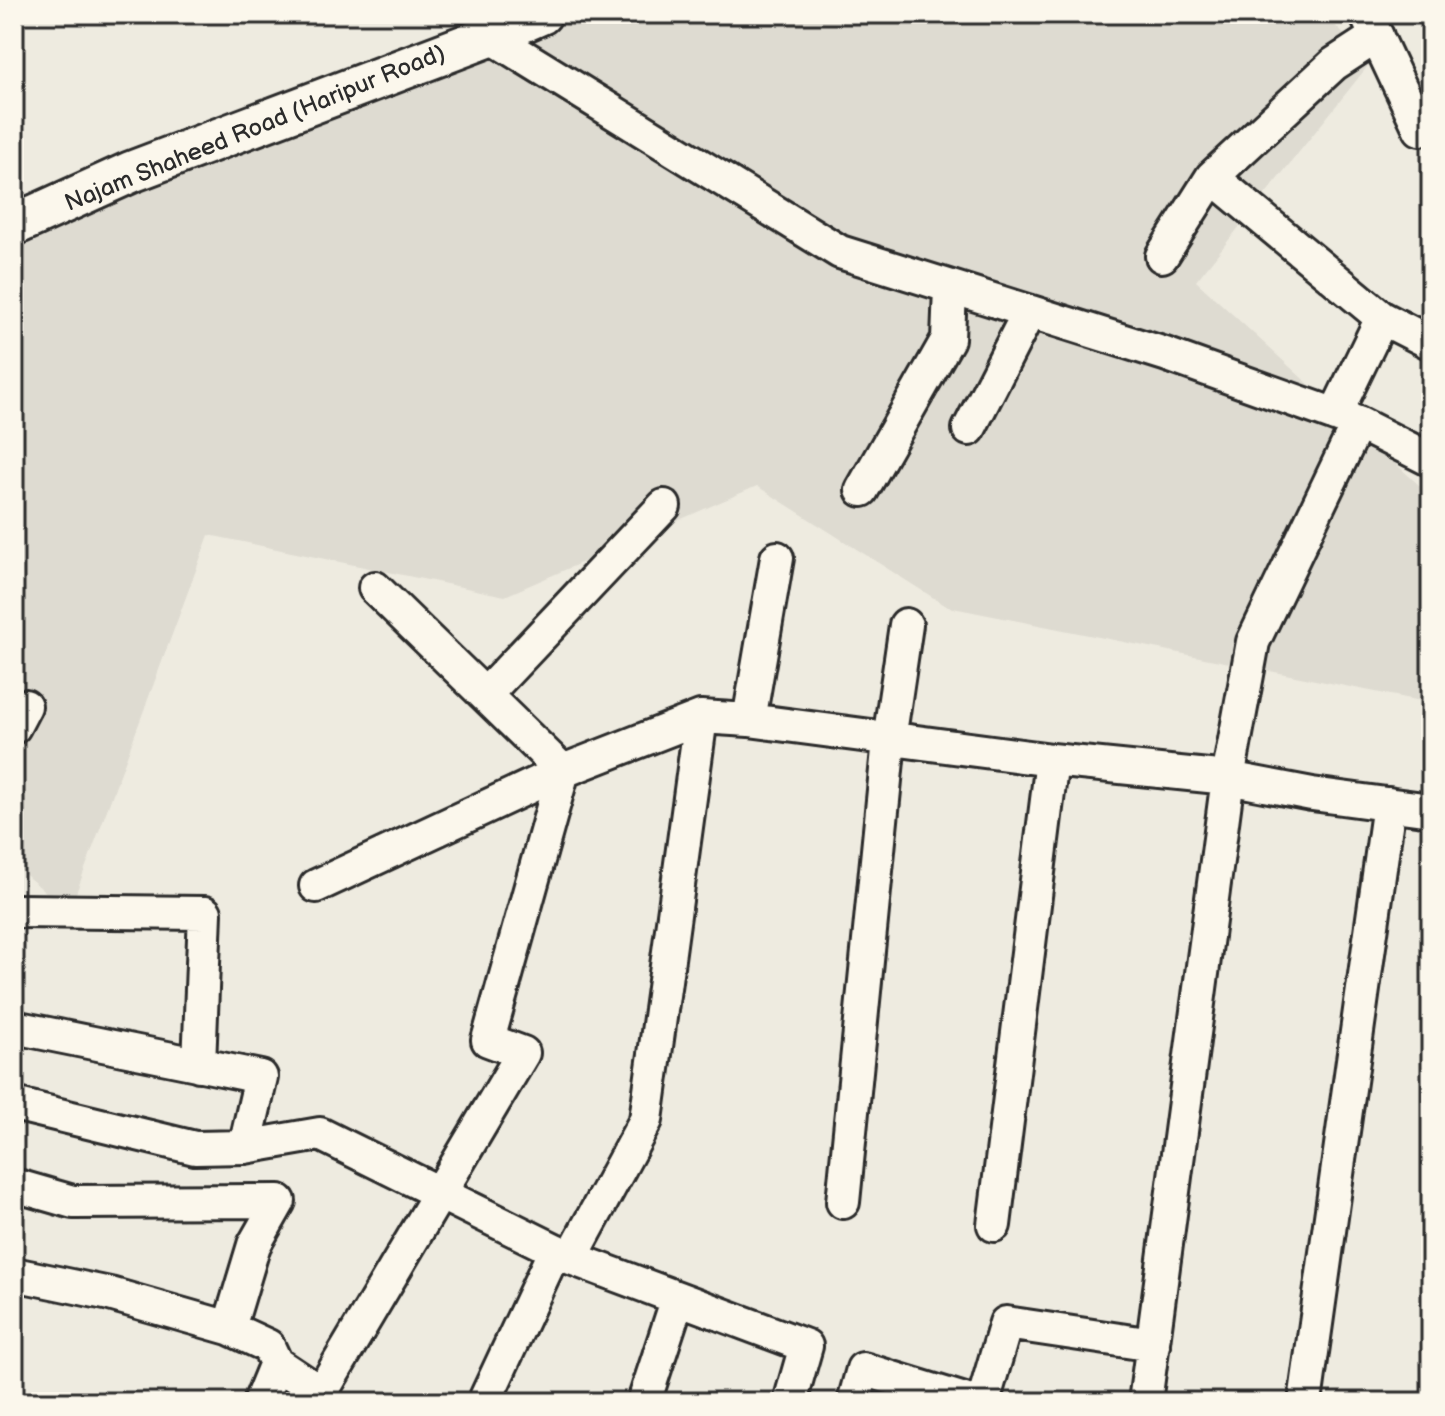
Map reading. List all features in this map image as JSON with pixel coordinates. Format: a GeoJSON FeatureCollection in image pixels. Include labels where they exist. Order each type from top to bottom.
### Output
{"type":"FeatureCollection","features":[{"type":"Feature","properties":{"kind":"main road","name":"Najam Shaheed Road (Haripur Road)"},"geometry":{"type":"LineString","coordinates":[[14,225],[131,172],[541,14]]}},
{"type":"Feature","properties":{"kind":"street"},"geometry":{"type":"LineString","coordinates":[[1162,256],[1212,177],[1334,64],[1371,25],[1420,129]]}},
{"type":"Feature","properties":{"kind":"street"},"geometry":{"type":"LineString","coordinates":[[490,36],[840,252],[1165,354],[1346,419],[1431,460]]}},
{"type":"Feature","properties":{"kind":"street"},"geometry":{"type":"LineString","coordinates":[[1212,177],[1382,318],[1431,343]]}},
{"type":"Feature","properties":{"kind":"street"},"geometry":{"type":"LineString","coordinates":[[862,490],[948,339],[950,288]]}},
{"type":"Feature","properties":{"kind":"street"},"geometry":{"type":"LineString","coordinates":[[969,429],[1029,312]]}},
{"type":"Feature","properties":{"kind":"street"},"geometry":{"type":"LineString","coordinates":[[1145,1402],[1228,778],[1253,642],[1346,419],[1382,318]]}},
{"type":"Feature","properties":{"kind":"street"},"geometry":{"type":"LineString","coordinates":[[485,695],[664,506]]}},
{"type":"Feature","properties":{"kind":"street"},"geometry":{"type":"LineString","coordinates":[[749,720],[777,558]]}},
{"type":"Feature","properties":{"kind":"street"},"geometry":{"type":"LineString","coordinates":[[375,588],[563,771]]}},
{"type":"Feature","properties":{"kind":"street"},"geometry":{"type":"LineString","coordinates":[[843,1202],[889,740],[906,625]]}},
{"type":"Feature","properties":{"kind":"street"},"geometry":{"type":"LineString","coordinates":[[484,1402],[563,1254],[646,1120],[701,717]]}},
{"type":"Feature","properties":{"kind":"street"},"geometry":{"type":"LineString","coordinates":[[316,886],[563,771],[701,717],[749,720],[1052,760],[1228,778],[1312,794],[1431,810]]}},
{"type":"Feature","properties":{"kind":"street"},"geometry":{"type":"LineString","coordinates":[[994,1225],[1052,760]]}},
{"type":"Feature","properties":{"kind":"street"},"geometry":{"type":"LineString","coordinates":[[14,1274],[110,1294],[229,1328],[268,1346],[276,1363],[321,1393],[523,1053],[488,1040],[563,771]]}},
{"type":"Feature","properties":{"kind":"street"},"geometry":{"type":"LineString","coordinates":[[1305,1402],[1389,804]]}},
{"type":"Feature","properties":{"kind":"street"},"geometry":{"type":"LineString","coordinates":[[16,911],[205,913],[199,1065]]}},
{"type":"Feature","properties":{"kind":"street"},"geometry":{"type":"LineString","coordinates":[[14,1027],[261,1077],[245,1147]]}},
{"type":"Feature","properties":{"kind":"street"},"geometry":{"type":"LineString","coordinates":[[14,1104],[195,1148],[245,1147],[320,1134],[563,1254],[806,1346],[790,1402]]}},
{"type":"Feature","properties":{"kind":"street"},"geometry":{"type":"LineString","coordinates":[[14,1185],[73,1202],[279,1201],[254,1245],[229,1328]]}},
{"type":"Feature","properties":{"kind":"street"},"geometry":{"type":"LineString","coordinates":[[644,1402],[678,1298]]}},
{"type":"Feature","properties":{"kind":"street"},"geometry":{"type":"LineString","coordinates":[[983,1402],[1006,1323],[1153,1345]]}},
{"type":"Feature","properties":{"kind":"street"},"geometry":{"type":"LineString","coordinates":[[260,1402],[276,1363]]}},
{"type":"Feature","properties":{"kind":"street"},"geometry":{"type":"LineString","coordinates":[[854,1402],[863,1369],[938,1397],[971,1402]]}},
{"type":"Feature","properties":{"kind":"shaded area"},"geometry":{"type":"Polygon","coordinates":[[[546,14],[1324,14],[1371,62],[1196,281],[1420,486],[1431,550],[1431,703],[948,607],[757,486],[505,596],[209,535],[69,912],[14,865],[14,227],[546,14]]]}}]}
